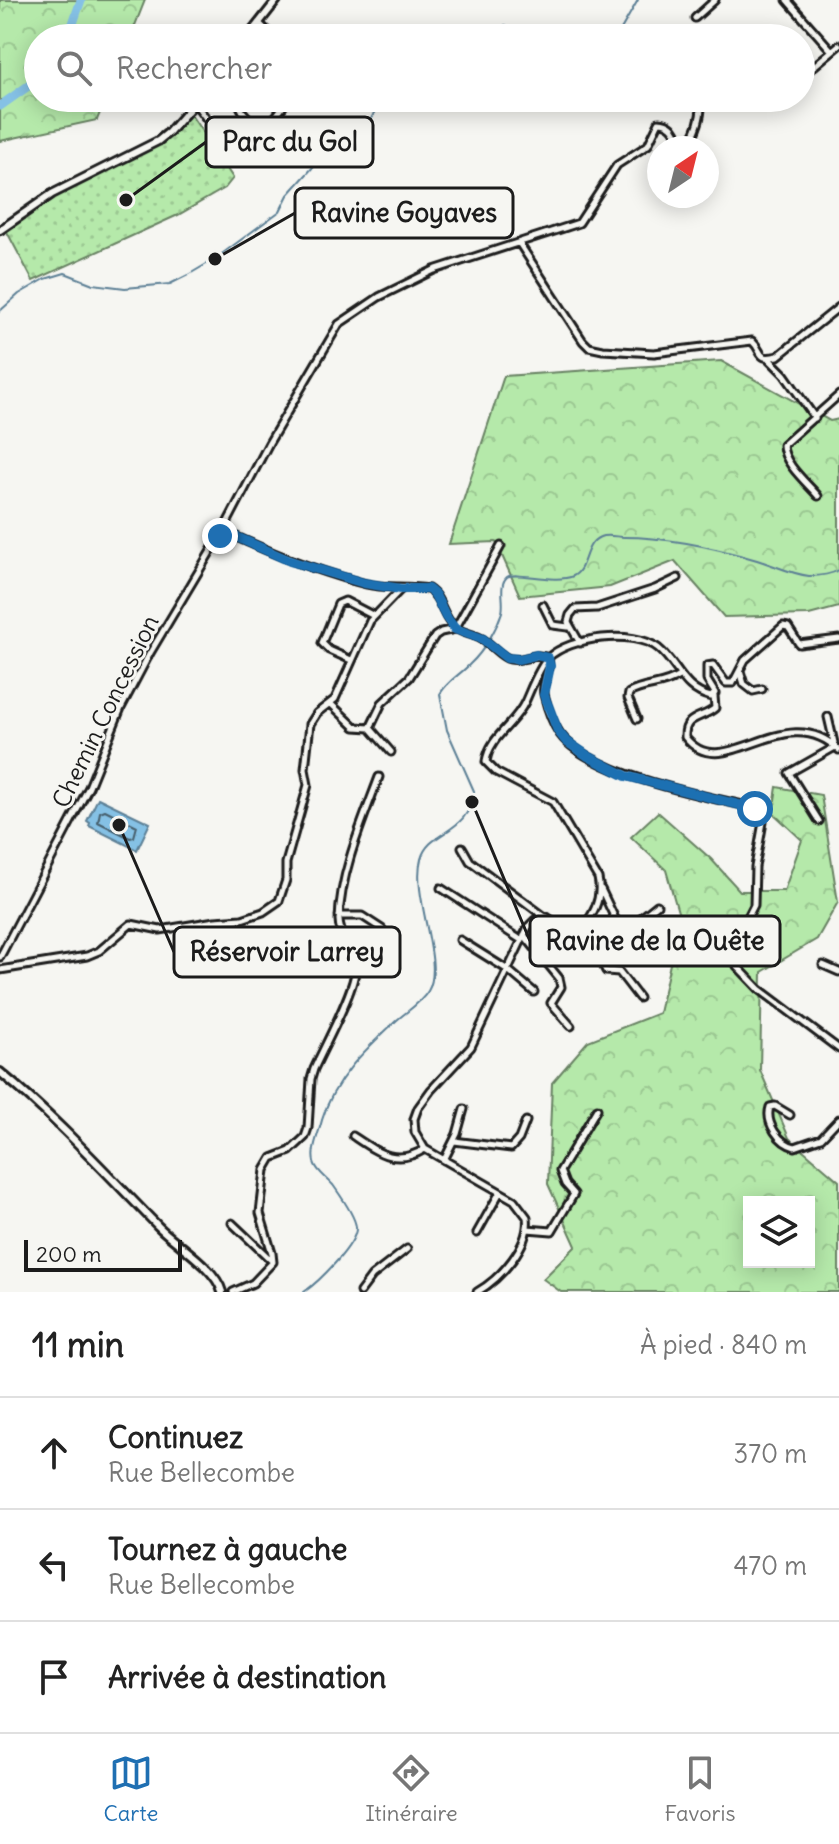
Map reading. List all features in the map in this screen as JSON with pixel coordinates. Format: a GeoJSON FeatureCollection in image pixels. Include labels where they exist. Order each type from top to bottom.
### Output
{"type":"FeatureCollection","features":[{"type":"Feature","properties":{"kind":"street"},"geometry":{"type":"LineString","coordinates":[[259,23],[277,0]]}},
{"type":"Feature","properties":{"kind":"street"},"geometry":{"type":"LineString","coordinates":[[695,18],[715,0]]}},
{"type":"Feature","properties":{"kind":"street"},"geometry":{"type":"LineString","coordinates":[[787,0],[808,24]]}},
{"type":"Feature","properties":{"kind":"street"},"geometry":{"type":"LineString","coordinates":[[815,32],[832,51]]}},
{"type":"Feature","properties":{"kind":"street"},"geometry":{"type":"LineString","coordinates":[[815,65],[839,45]]}},
{"type":"Feature","properties":{"kind":"street"},"geometry":{"type":"LineString","coordinates":[[0,230],[52,194],[158,141],[186,112]]}},
{"type":"Feature","properties":{"kind":"street"},"geometry":{"type":"LineString","coordinates":[[204,112],[234,157]]}},
{"type":"Feature","properties":{"kind":"street"},"geometry":{"type":"LineString","coordinates":[[243,112],[263,135]]}},
{"type":"Feature","properties":{"kind":"street"},"geometry":{"type":"LineString","coordinates":[[249,154],[279,112]]}},
{"type":"Feature","properties":{"kind":"street","name":"Chemin Concession"},"geometry":{"type":"LineString","coordinates":[[0,957],[89,787],[128,695],[339,324],[379,297],[434,270],[579,223],[617,165],[648,145],[659,122],[667,122],[674,127],[682,145],[686,147],[691,142],[701,112]]}},
{"type":"Feature","properties":{"kind":"street"},"geometry":{"type":"LineString","coordinates":[[519,243],[589,347],[670,353],[752,341],[760,355],[784,374],[815,418]]}},
{"type":"Feature","properties":{"kind":"street"},"geometry":{"type":"LineString","coordinates":[[768,359],[778,356],[839,307]]}},
{"type":"Feature","properties":{"kind":"street"},"geometry":{"type":"LineString","coordinates":[[818,496],[783,452],[783,445],[839,395]]}},
{"type":"Feature","properties":{"kind":"street"},"geometry":{"type":"LineString","coordinates":[[220,536],[230,534],[290,561],[364,583],[401,589],[422,588],[433,592],[455,629]]}},
{"type":"Feature","properties":{"kind":"street"},"geometry":{"type":"LineString","coordinates":[[455,629],[501,546]]}},
{"type":"Feature","properties":{"kind":"street"},"geometry":{"type":"LineString","coordinates":[[580,643],[569,627],[570,615],[575,609],[597,608],[678,578]]}},
{"type":"Feature","properties":{"kind":"street"},"geometry":{"type":"LineString","coordinates":[[0,970],[87,956],[108,944],[131,924],[160,930],[242,919],[276,905],[283,893],[286,863],[308,785],[305,769],[309,727],[317,713],[331,704],[374,616],[401,589]]}},
{"type":"Feature","properties":{"kind":"street"},"geometry":{"type":"LineString","coordinates":[[351,660],[329,650],[322,643],[338,604],[349,602],[374,616]]}},
{"type":"Feature","properties":{"kind":"street"},"geometry":{"type":"LineString","coordinates":[[543,605],[553,625],[569,627]]}},
{"type":"Feature","properties":{"kind":"street"},"geometry":{"type":"LineString","coordinates":[[837,748],[819,735],[793,731],[728,752],[702,749],[685,737],[686,726],[692,719],[711,712],[716,702],[707,680],[707,666],[713,665],[722,679],[730,684],[741,665],[783,626],[788,627],[799,644],[839,639]]}},
{"type":"Feature","properties":{"kind":"street"},"geometry":{"type":"LineString","coordinates":[[370,728],[382,703],[409,678],[435,636],[455,629],[483,639],[513,660],[536,655],[548,658]]}},
{"type":"Feature","properties":{"kind":"street"},"geometry":{"type":"LineString","coordinates":[[628,946],[598,878],[553,802],[496,772],[486,762],[487,750],[519,715],[548,658],[580,643],[611,636],[654,645],[679,676],[707,697],[714,696]]}},
{"type":"Feature","properties":{"kind":"street"},"geometry":{"type":"LineString","coordinates":[[548,658],[550,666],[544,695],[558,731],[566,741],[626,776],[748,806],[761,816],[763,822],[755,867],[754,905],[734,944],[737,966],[759,989],[839,1049]]}},
{"type":"Feature","properties":{"kind":"street"},"geometry":{"type":"LineString","coordinates":[[741,665],[747,688],[753,691],[762,689]]}},
{"type":"Feature","properties":{"kind":"street"},"geometry":{"type":"LineString","coordinates":[[637,719],[628,698],[629,693],[642,687],[664,684],[679,676]]}},
{"type":"Feature","properties":{"kind":"street"},"geometry":{"type":"LineString","coordinates":[[331,704],[355,727],[370,728],[391,752]]}},
{"type":"Feature","properties":{"kind":"street"},"geometry":{"type":"LineString","coordinates":[[828,717],[837,748]]}},
{"type":"Feature","properties":{"kind":"street"},"geometry":{"type":"LineString","coordinates":[[819,821],[789,773],[837,748]]}},
{"type":"Feature","properties":{"kind":"street"},"geometry":{"type":"LineString","coordinates":[[273,1262],[260,1213],[266,1166],[272,1158],[290,1151],[305,1137],[314,1069],[353,982],[353,957],[340,929],[339,916],[356,839],[379,777]]}},
{"type":"Feature","properties":{"kind":"street"},"geometry":{"type":"LineString","coordinates":[[462,847],[470,861],[571,934],[578,934],[592,916],[601,889]]}},
{"type":"Feature","properties":{"kind":"street"},"geometry":{"type":"LineString","coordinates":[[441,888],[523,937],[559,978],[561,987],[551,1003],[571,1026]]}},
{"type":"Feature","properties":{"kind":"street"},"geometry":{"type":"LineString","coordinates":[[639,998],[619,972],[606,971],[602,963],[609,941],[657,905]]}},
{"type":"Feature","properties":{"kind":"street"},"geometry":{"type":"LineString","coordinates":[[339,916],[362,916],[382,929]]}},
{"type":"Feature","properties":{"kind":"street"},"geometry":{"type":"LineString","coordinates":[[477,1292],[498,1279],[517,1251],[529,1222],[525,1211],[514,1200],[425,1149],[415,1132],[418,1108],[471,1047],[523,937],[535,920],[545,917]]}},
{"type":"Feature","properties":{"kind":"street"},"geometry":{"type":"LineString","coordinates":[[460,940],[508,970],[534,992]]}},
{"type":"Feature","properties":{"kind":"street"},"geometry":{"type":"LineString","coordinates":[[823,965],[839,972]]}},
{"type":"Feature","properties":{"kind":"street"},"geometry":{"type":"LineString","coordinates":[[0,1072],[98,1163],[160,1228],[210,1272],[219,1282],[222,1292]]}},
{"type":"Feature","properties":{"kind":"street"},"geometry":{"type":"LineString","coordinates":[[790,1115],[775,1106],[770,1107],[768,1112],[769,1122],[784,1143],[795,1147],[821,1138],[839,1119]]}},
{"type":"Feature","properties":{"kind":"street"},"geometry":{"type":"LineString","coordinates":[[444,1160],[464,1109]]}},
{"type":"Feature","properties":{"kind":"street"},"geometry":{"type":"LineString","coordinates":[[527,1229],[552,1231],[562,1218],[574,1194],[565,1184],[560,1171],[597,1109]]}},
{"type":"Feature","properties":{"kind":"street"},"geometry":{"type":"LineString","coordinates":[[454,1141],[511,1148],[519,1139],[526,1121]]}},
{"type":"Feature","properties":{"kind":"street"},"geometry":{"type":"LineString","coordinates":[[353,1136],[373,1150],[401,1159],[410,1158],[425,1149]]}},
{"type":"Feature","properties":{"kind":"street"},"geometry":{"type":"LineString","coordinates":[[477,1233],[500,1192]]}},
{"type":"Feature","properties":{"kind":"street"},"geometry":{"type":"LineString","coordinates":[[232,1223],[273,1262]]}},
{"type":"Feature","properties":{"kind":"street"},"geometry":{"type":"LineString","coordinates":[[360,1292],[369,1279],[407,1249]]}},
{"type":"Feature","properties":{"kind":"street"},"geometry":{"type":"LineString","coordinates":[[233,1292],[253,1283],[273,1262]]}},
{"type":"Feature","properties":{"kind":"green space"},"geometry":{"type":"Polygon","coordinates":[[[0,0],[145,0],[136,24],[24,24],[24,112],[100,112],[97,120],[0,141],[0,0]]]}},
{"type":"Feature","properties":{"kind":"green space"},"geometry":{"type":"Polygon","coordinates":[[[189,112],[233,178],[225,188],[178,215],[33,281],[6,230],[65,191],[157,146],[189,112]]]}},
{"type":"Feature","properties":{"kind":"green space"},"geometry":{"type":"Polygon","coordinates":[[[721,361],[830,421],[839,419],[839,607],[809,615],[724,617],[675,561],[610,587],[520,596],[496,542],[449,544],[504,376],[721,361]]]}},
{"type":"Feature","properties":{"kind":"green space"},"geometry":{"type":"Polygon","coordinates":[[[777,787],[821,795],[838,902],[817,939],[762,972],[760,1070],[789,1138],[839,1181],[839,1292],[561,1292],[543,1279],[576,1246],[548,1184],[552,1083],[588,1041],[659,1013],[680,919],[666,870],[631,837],[658,812],[711,859],[740,891],[784,891],[802,840],[773,813],[777,787]]]}},
{"type":"Feature","properties":{"kind":"water"},"geometry":{"type":"Polygon","coordinates":[[[98,798],[150,823],[137,850],[89,826],[87,821],[98,798]]]}},
{"type":"Feature","properties":{"kind":"waterway"},"geometry":{"type":"LineString","coordinates":[[73,24],[81,0]]}},
{"type":"Feature","properties":{"kind":"waterway"},"geometry":{"type":"LineString","coordinates":[[624,24],[638,0]]}},
{"type":"Feature","properties":{"kind":"waterway"},"geometry":{"type":"LineString","coordinates":[[0,106],[24,89]]}},
{"type":"Feature","properties":{"kind":"waterway"},"geometry":{"type":"LineString","coordinates":[[0,311],[19,294],[45,279],[65,273],[93,284],[125,288],[170,284],[188,275],[280,211],[288,195],[323,156],[346,139],[356,126],[371,119],[374,112]]}},
{"type":"Feature","properties":{"kind":"waterway"},"geometry":{"type":"LineString","coordinates":[[304,1292],[344,1253],[356,1227],[343,1200],[314,1162],[314,1146],[327,1105],[352,1065],[422,999],[432,979],[431,947],[420,891],[421,859],[432,842],[465,816],[474,791],[447,730],[440,694],[475,659],[493,633],[502,612],[504,580],[519,575],[556,579],[573,576],[581,568],[591,545],[605,536],[691,544],[809,576],[839,570]]}},
{"type":"Feature","properties":{"kind":"place","name":"Parc du Gol"},"geometry":{"type":"Point","coordinates":[126,200]}},
{"type":"Feature","properties":{"kind":"place","name":"Ravine Goyaves"},"geometry":{"type":"Point","coordinates":[215,259]}},
{"type":"Feature","properties":{"kind":"place","name":"Ravine de la Ouête"},"geometry":{"type":"Point","coordinates":[472,802]}},
{"type":"Feature","properties":{"kind":"place","name":"Réservoir Larrey"},"geometry":{"type":"Point","coordinates":[119,825]}},
{"type":"Feature","properties":{"kind":"route"},"geometry":{"type":"LineString","coordinates":[[220,536],[230,534],[290,561],[364,583],[401,589],[428,589],[433,592],[455,629],[483,639],[513,660],[536,655],[548,658],[550,666],[543,689],[558,731],[566,741],[588,756],[626,776],[755,809]]}}]}
